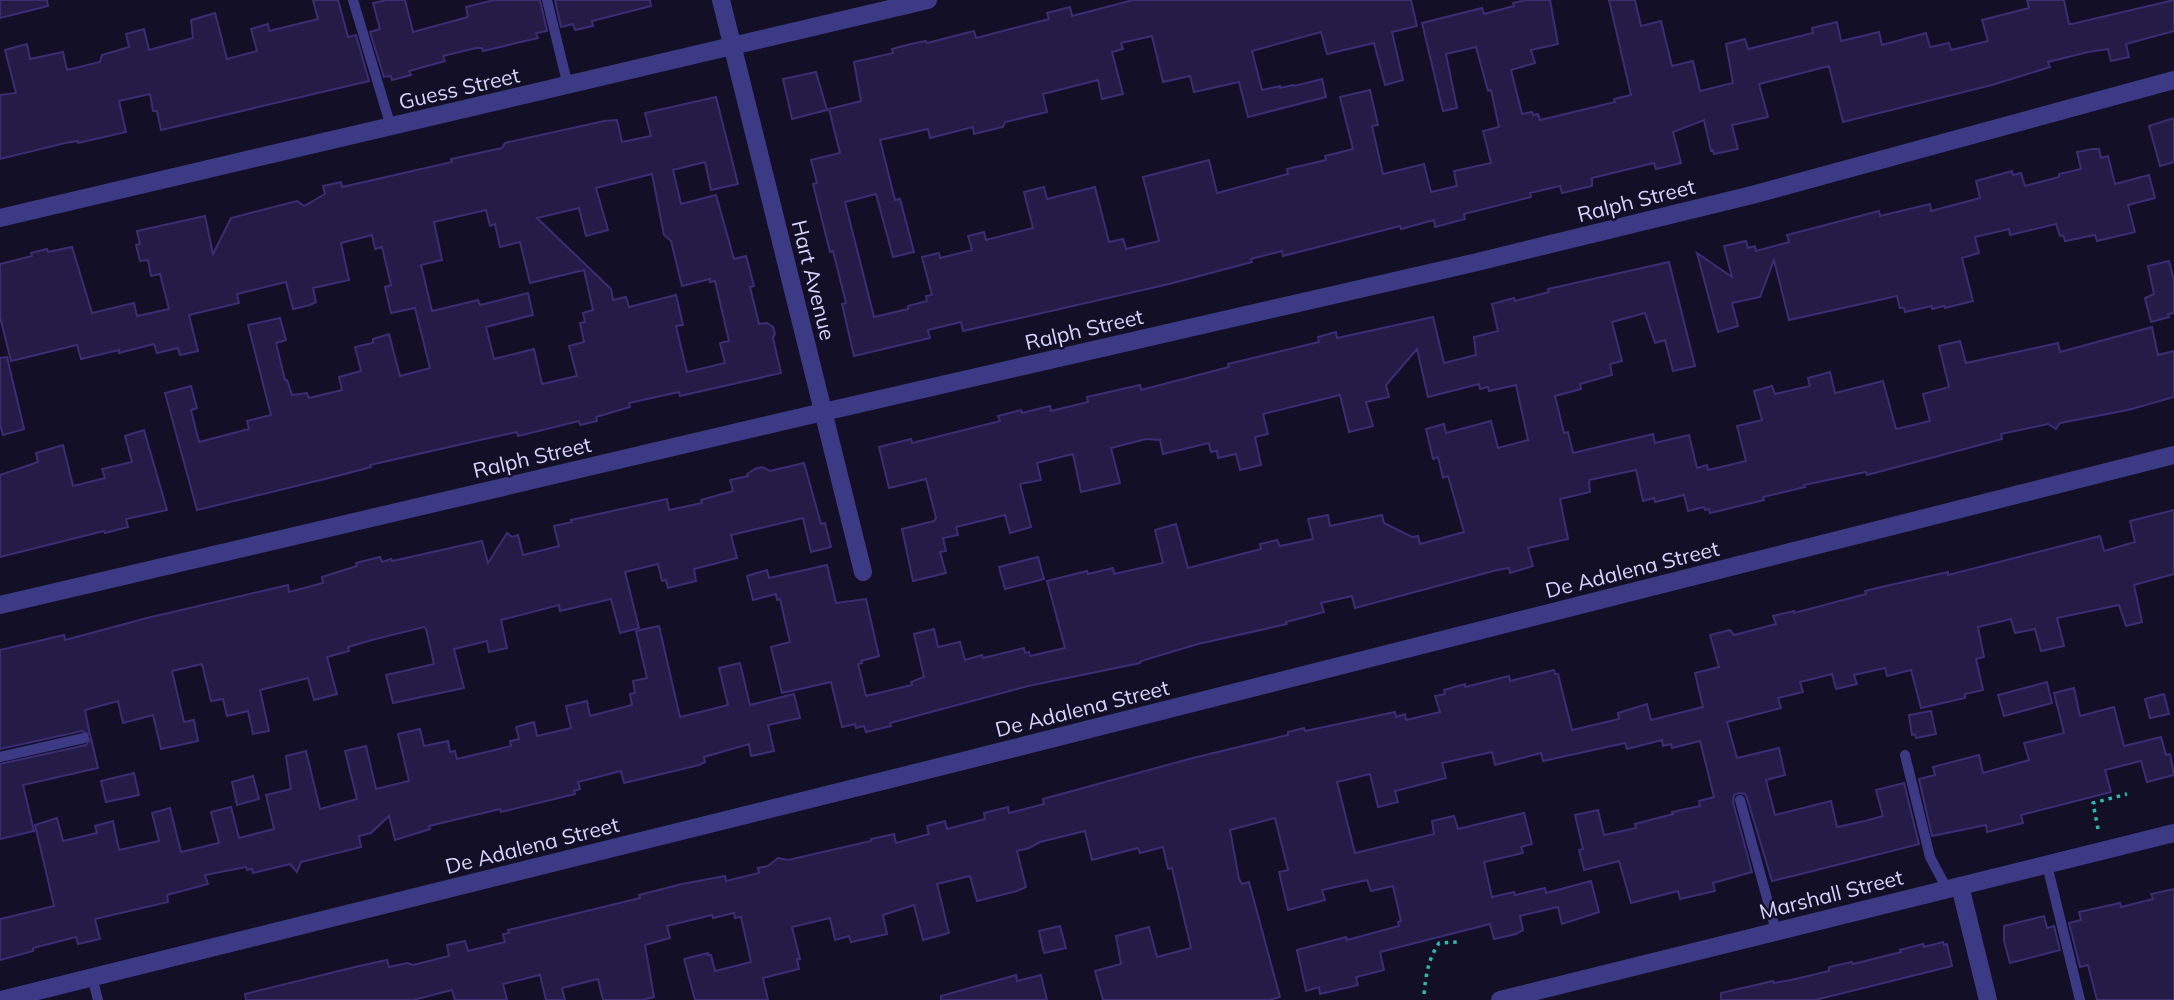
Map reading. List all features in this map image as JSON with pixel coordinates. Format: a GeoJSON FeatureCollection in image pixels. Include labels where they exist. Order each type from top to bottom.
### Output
{"type":"FeatureCollection","features":[{"type":"Feature","properties":{"kind":"street","name":"Hart Avenue"},"geometry":{"type":"LineString","coordinates":[[720,0],[863,572]]}},
{"type":"Feature","properties":{"kind":"street","name":"Guess Street"},"geometry":{"type":"LineString","coordinates":[[0,218],[928,0]]}},
{"type":"Feature","properties":{"kind":"street","name":"Ralph Street"},"geometry":{"type":"LineString","coordinates":[[0,605],[1473,263],[1752,195],[2174,80]]}},
{"type":"Feature","properties":{"kind":"street","name":"De Adalena Street"},"geometry":{"type":"LineString","coordinates":[[1,1000],[975,758],[2174,455]]}},
{"type":"Feature","properties":{"kind":"street","name":"Marshall Street"},"geometry":{"type":"LineString","coordinates":[[1500,1000],[1532,996],[2174,833]]}},
{"type":"Feature","properties":{"kind":"street"},"geometry":{"type":"LineString","coordinates":[[1953,887],[1988,1000]]}},
{"type":"Feature","properties":{"kind":"lane"},"geometry":{"type":"LineString","coordinates":[[353,0],[391,127]]}},
{"type":"Feature","properties":{"kind":"lane"},"geometry":{"type":"LineString","coordinates":[[547,0],[568,86]]}},
{"type":"Feature","properties":{"kind":"lane"},"geometry":{"type":"LineString","coordinates":[[0,757],[84,738]]}},
{"type":"Feature","properties":{"kind":"lane"},"geometry":{"type":"LineString","coordinates":[[1905,755],[1926,844],[1953,887]]}},
{"type":"Feature","properties":{"kind":"lane"},"geometry":{"type":"LineString","coordinates":[[1740,800],[1776,932]]}},
{"type":"Feature","properties":{"kind":"lane"},"geometry":{"type":"LineString","coordinates":[[2046,865],[2080,1000]]}},
{"type":"Feature","properties":{"kind":"lane"},"geometry":{"type":"LineString","coordinates":[[92,977],[98,1000]]}},
{"type":"Feature","properties":{"kind":"path"},"geometry":{"type":"LineString","coordinates":[[2098,829],[2093,803],[2127,794]]}},
{"type":"Feature","properties":{"kind":"path"},"geometry":{"type":"LineString","coordinates":[[1424,993],[1426,971],[1439,943],[1459,942]]}},
{"type":"Feature","properties":{"kind":"building"},"geometry":{"type":"Polygon","coordinates":[[[0,0],[47,0],[48,6],[0,18],[0,0]]]}},
{"type":"Feature","properties":{"kind":"building"},"geometry":{"type":"Polygon","coordinates":[[[313,0],[338,0],[348,37],[356,35],[369,81],[161,130],[150,94],[119,101],[126,132],[0,159],[0,95],[16,93],[5,50],[27,44],[30,59],[63,52],[67,70],[100,62],[102,55],[129,47],[126,34],[144,29],[149,50],[193,38],[191,20],[215,13],[227,59],[257,51],[251,29],[268,24],[269,31],[318,19],[313,0]]]}},
{"type":"Feature","properties":{"kind":"building"},"geometry":{"type":"Polygon","coordinates":[[[405,0],[413,32],[468,17],[466,7],[494,0],[540,0],[547,31],[536,33],[538,38],[483,51],[482,48],[476,48],[443,56],[445,61],[409,71],[411,75],[392,80],[391,76],[384,77],[370,32],[380,29],[373,3],[405,0]]]}},
{"type":"Feature","properties":{"kind":"building"},"geometry":{"type":"Polygon","coordinates":[[[555,0],[650,0],[651,6],[592,21],[593,26],[575,30],[573,24],[561,27],[555,0]]]}},
{"type":"Feature","properties":{"kind":"building"},"geometry":{"type":"Polygon","coordinates":[[[1133,0],[1411,0],[1417,26],[1392,32],[1403,80],[1385,85],[1374,43],[1327,54],[1321,32],[1252,51],[1262,90],[1322,79],[1326,97],[1248,117],[1239,82],[1194,92],[1190,76],[1163,82],[1152,36],[1121,43],[1123,49],[1112,52],[1123,94],[1102,99],[1098,80],[1043,94],[1047,112],[1005,122],[1003,127],[974,134],[973,127],[930,138],[928,129],[880,140],[895,200],[900,199],[914,252],[893,257],[876,194],[845,202],[874,317],[908,309],[908,306],[927,301],[926,296],[932,295],[922,257],[939,253],[940,258],[972,250],[968,236],[984,232],[986,240],[1033,228],[1024,192],[1044,187],[1047,199],[1095,187],[1109,242],[1123,239],[1126,249],[1159,241],[1143,177],[1209,160],[1217,193],[1288,174],[1287,169],[1326,160],[1325,156],[1353,149],[1340,97],[1370,90],[1378,125],[1372,126],[1383,174],[1424,164],[1431,192],[1457,186],[1454,171],[1491,163],[1483,131],[1499,127],[1491,90],[1488,91],[1476,47],[1446,54],[1457,108],[1443,111],[1422,23],[1482,8],[1484,14],[1526,0],[1550,0],[1558,44],[1531,50],[1535,63],[1511,70],[1522,114],[1538,114],[1540,120],[1615,102],[1614,99],[1631,95],[1609,0],[1635,0],[1641,26],[1661,21],[1672,66],[1693,61],[1700,91],[1733,83],[1726,44],[1745,39],[1748,49],[1813,33],[1812,28],[1837,22],[1841,41],[1879,32],[1882,45],[1926,33],[1930,47],[1949,43],[1951,50],[1988,41],[1982,20],[2029,8],[2027,0],[2064,0],[2069,24],[2072,24],[2174,0],[2174,31],[2126,44],[2129,57],[2111,61],[2108,49],[2088,52],[2048,62],[2050,67],[1992,85],[1843,122],[1829,66],[1759,84],[1768,117],[1732,125],[1738,149],[1714,154],[1704,120],[1673,132],[1681,163],[1656,169],[1654,163],[1592,178],[1592,186],[1562,193],[1560,186],[1530,193],[1531,197],[1464,214],[1465,219],[1435,227],[1434,220],[1283,256],[1282,251],[1251,259],[1252,262],[1169,284],[963,331],[961,322],[928,330],[930,338],[854,356],[842,304],[846,303],[813,184],[817,183],[811,160],[840,153],[829,109],[861,101],[854,62],[893,53],[892,49],[911,44],[927,43],[974,31],[976,38],[1049,19],[1047,13],[1070,7],[1072,16],[1133,0]]]}},
{"type":"Feature","properties":{"kind":"building"},"geometry":{"type":"Polygon","coordinates":[[[816,72],[827,110],[792,119],[783,79],[816,72]]]}},
{"type":"Feature","properties":{"kind":"building"},"geometry":{"type":"Polygon","coordinates":[[[716,97],[738,184],[711,190],[705,162],[673,170],[681,204],[716,195],[734,259],[746,256],[754,286],[750,287],[759,324],[767,323],[773,327],[781,373],[680,396],[679,392],[629,403],[630,407],[596,417],[597,421],[580,425],[579,421],[518,436],[517,432],[480,440],[370,465],[371,467],[337,476],[197,510],[165,393],[191,386],[197,408],[191,410],[199,442],[249,429],[247,421],[271,415],[248,325],[280,318],[286,340],[276,343],[285,380],[292,395],[307,393],[309,398],[342,390],[339,377],[361,371],[355,347],[373,343],[373,339],[389,334],[400,376],[430,368],[415,308],[391,313],[385,287],[391,285],[382,247],[375,249],[372,235],[341,243],[349,280],[313,288],[316,302],[310,305],[293,309],[286,282],[237,294],[239,303],[189,315],[198,351],[180,355],[178,348],[157,353],[154,344],[81,359],[77,345],[11,361],[0,317],[0,264],[32,256],[31,253],[47,249],[48,252],[72,247],[92,313],[134,303],[137,316],[169,309],[160,274],[151,276],[148,260],[140,261],[136,245],[140,244],[137,231],[205,216],[213,254],[231,218],[297,201],[304,206],[325,194],[323,186],[341,182],[342,187],[452,162],[451,159],[502,148],[505,143],[604,121],[617,120],[622,142],[651,136],[645,113],[716,97]],[[652,174],[596,188],[608,230],[586,236],[579,208],[537,218],[611,289],[613,300],[626,297],[629,307],[676,295],[683,325],[676,326],[687,372],[725,363],[720,343],[729,341],[715,281],[710,282],[710,279],[682,286],[671,241],[664,235],[652,174]],[[486,210],[434,222],[442,260],[421,265],[432,311],[478,300],[480,305],[528,293],[533,315],[486,327],[494,359],[534,349],[542,384],[577,376],[569,346],[584,342],[580,323],[585,322],[583,313],[593,310],[584,270],[530,283],[520,242],[500,247],[495,224],[490,226],[486,210]]]}},
{"type":"Feature","properties":{"kind":"building"},"geometry":{"type":"Polygon","coordinates":[[[2174,118],[2174,162],[2160,166],[2149,126],[2174,118]]]}},
{"type":"Feature","properties":{"kind":"building"},"geometry":{"type":"Polygon","coordinates":[[[2099,149],[2101,158],[2108,156],[2115,184],[2149,175],[2155,198],[2128,205],[2135,232],[2097,241],[2095,235],[2065,241],[2056,224],[2010,235],[2009,229],[1975,237],[1979,253],[1962,258],[1973,301],[1945,308],[1932,309],[1932,306],[1905,312],[1904,308],[1900,308],[1897,296],[1789,320],[1774,260],[1760,297],[1732,303],[1738,326],[1718,332],[1697,253],[1732,277],[1724,246],[1746,241],[1748,248],[1755,246],[1756,251],[1789,242],[1787,235],[1879,211],[1880,216],[1930,204],[1931,211],[1980,198],[1976,181],[2012,171],[2013,175],[2021,173],[2025,186],[2081,169],[2077,152],[2099,149]]]}},
{"type":"Feature","properties":{"kind":"building"},"geometry":{"type":"Polygon","coordinates":[[[2169,261],[2174,281],[2174,313],[2151,322],[2145,298],[2154,294],[2148,266],[2169,261]]]}},
{"type":"Feature","properties":{"kind":"building"},"geometry":{"type":"Polygon","coordinates":[[[1669,262],[1695,366],[1673,371],[1665,340],[1655,343],[1645,313],[1612,322],[1622,361],[1610,364],[1612,375],[1580,384],[1581,389],[1555,396],[1564,433],[1568,432],[1573,453],[1653,434],[1655,443],[1689,435],[1697,468],[1707,465],[1708,470],[1746,461],[1737,426],[1762,420],[1754,391],[1772,386],[1775,394],[1810,386],[1808,378],[1830,372],[1835,393],[1883,381],[1896,429],[1930,421],[1923,394],[1949,387],[1939,346],[1960,341],[1966,363],[2058,343],[2060,352],[2152,327],[2158,355],[2174,351],[2174,397],[2128,410],[2060,423],[2056,429],[2048,424],[2001,434],[2002,439],[1867,475],[1866,472],[1804,485],[1805,487],[1763,497],[1764,500],[1710,513],[1709,509],[1705,510],[1704,507],[1688,511],[1684,495],[1655,502],[1654,498],[1643,501],[1636,470],[1589,480],[1590,492],[1560,499],[1568,539],[1528,548],[1533,566],[1510,573],[1509,568],[1497,570],[1355,608],[1352,596],[1321,603],[1324,612],[1286,622],[1287,624],[1198,644],[1140,663],[1028,686],[890,723],[891,726],[866,732],[864,726],[856,728],[855,724],[842,727],[831,682],[782,693],[771,647],[790,642],[780,599],[777,600],[776,594],[753,600],[747,576],[767,570],[769,578],[827,565],[836,603],[866,599],[879,656],[858,664],[866,696],[912,685],[911,682],[924,677],[914,634],[934,629],[938,647],[960,642],[965,660],[1024,648],[1025,653],[1029,652],[1030,656],[1065,648],[1047,581],[1087,571],[1088,574],[1113,568],[1114,574],[1163,563],[1155,530],[1176,524],[1188,568],[1261,549],[1260,544],[1277,540],[1280,546],[1313,539],[1308,519],[1328,515],[1330,526],[1382,515],[1384,523],[1412,537],[1418,536],[1420,544],[1464,532],[1448,476],[1443,478],[1438,457],[1433,459],[1426,429],[1444,424],[1446,433],[1491,421],[1498,448],[1528,440],[1516,385],[1489,391],[1488,387],[1480,389],[1479,384],[1428,397],[1417,349],[1386,385],[1389,397],[1366,402],[1373,426],[1349,432],[1340,395],[1263,414],[1268,434],[1255,437],[1261,465],[1240,470],[1236,454],[1218,458],[1217,451],[1211,452],[1209,443],[1163,454],[1160,440],[1146,439],[1111,448],[1120,483],[1081,492],[1073,454],[1037,463],[1041,480],[1020,484],[1031,527],[1010,533],[1005,515],[956,527],[958,535],[943,538],[946,551],[940,552],[946,573],[913,581],[902,529],[934,521],[936,518],[926,479],[889,488],[879,447],[911,439],[912,443],[1000,421],[998,416],[1021,410],[1022,413],[1050,406],[1051,411],[1088,402],[1087,397],[1140,385],[1141,390],[1229,367],[1228,364],[1319,342],[1318,337],[1336,332],[1337,338],[1433,317],[1444,363],[1476,355],[1474,337],[1498,331],[1492,304],[1514,298],[1515,301],[1549,292],[1548,289],[1669,262]]]}},
{"type":"Feature","properties":{"kind":"building"},"geometry":{"type":"Polygon","coordinates":[[[7,357],[24,429],[3,435],[0,424],[0,358],[7,357]]]}},
{"type":"Feature","properties":{"kind":"building"},"geometry":{"type":"Polygon","coordinates":[[[144,430],[167,510],[126,519],[128,527],[0,557],[0,475],[38,462],[36,453],[63,445],[73,486],[105,478],[102,469],[132,462],[125,436],[144,430]]]}},
{"type":"Feature","properties":{"kind":"building"},"geometry":{"type":"Polygon","coordinates":[[[804,463],[821,524],[825,523],[831,547],[811,552],[803,518],[731,535],[737,558],[694,569],[696,581],[668,588],[666,580],[662,581],[658,564],[625,572],[639,628],[620,633],[611,599],[560,611],[559,605],[501,620],[507,648],[489,652],[487,641],[454,649],[464,688],[393,703],[386,675],[434,664],[426,629],[424,627],[372,640],[348,647],[349,651],[327,657],[337,694],[314,700],[308,678],[260,690],[269,731],[253,734],[248,711],[227,716],[223,699],[211,701],[202,664],[172,671],[184,722],[194,720],[198,741],[161,749],[153,715],[123,723],[118,701],[85,710],[90,735],[82,731],[0,749],[0,650],[64,635],[65,640],[288,585],[289,592],[323,583],[322,577],[357,566],[356,563],[380,557],[382,562],[392,561],[482,541],[488,563],[507,533],[512,537],[518,535],[523,555],[559,546],[554,526],[572,522],[571,520],[667,499],[669,510],[702,503],[701,500],[733,491],[730,480],[748,476],[747,474],[755,469],[762,467],[770,471],[804,463]]]}},
{"type":"Feature","properties":{"kind":"building"},"geometry":{"type":"Polygon","coordinates":[[[2174,510],[2174,574],[2134,585],[2142,622],[2126,626],[2119,605],[2057,618],[2064,646],[2041,651],[2035,629],[2015,633],[2011,619],[1978,627],[1984,657],[1976,659],[1983,690],[1965,694],[1965,698],[1921,708],[1911,670],[1887,676],[1885,668],[1854,675],[1857,684],[1836,689],[1832,674],[1800,682],[1803,692],[1778,698],[1781,708],[1727,722],[1737,758],[1779,748],[1785,775],[1766,780],[1775,815],[1831,801],[1837,827],[1865,821],[1883,816],[1876,790],[1904,783],[1919,844],[1801,874],[1772,881],[1747,798],[1745,794],[1739,793],[1734,795],[1733,802],[1752,872],[1713,883],[1715,891],[1680,899],[1678,891],[1631,903],[1619,861],[1584,870],[1579,850],[1583,849],[1575,815],[1598,810],[1604,835],[1636,828],[1635,824],[1700,806],[1699,801],[1714,797],[1700,741],[1672,748],[1671,744],[1663,746],[1662,740],[1627,749],[1625,743],[1543,761],[1541,753],[1495,765],[1492,752],[1442,763],[1446,778],[1395,791],[1398,802],[1378,807],[1370,774],[1337,782],[1355,853],[1434,834],[1432,821],[1454,816],[1458,829],[1524,813],[1532,844],[1521,847],[1523,853],[1484,862],[1492,897],[1545,888],[1546,893],[1591,881],[1599,912],[1562,924],[1558,907],[1520,916],[1523,930],[1516,934],[1494,939],[1490,924],[1380,952],[1384,970],[1356,977],[1358,985],[1320,994],[1319,987],[1306,991],[1297,950],[1399,926],[1398,922],[1401,921],[1393,886],[1371,891],[1367,880],[1322,890],[1325,900],[1288,910],[1279,872],[1288,870],[1275,818],[1230,830],[1239,879],[1242,884],[1249,882],[1280,997],[1269,1000],[1103,1000],[1095,971],[1121,964],[1116,936],[1149,927],[1157,957],[1191,948],[1172,868],[1168,869],[1163,847],[1140,853],[1138,848],[1092,860],[1085,831],[1040,842],[1017,851],[1026,887],[1017,891],[977,901],[970,876],[937,884],[949,933],[923,940],[914,905],[883,915],[887,934],[851,942],[849,936],[835,940],[830,918],[792,927],[800,959],[797,959],[799,969],[763,978],[768,1000],[695,1000],[684,959],[708,953],[715,971],[751,962],[741,917],[735,918],[734,913],[713,918],[712,915],[667,926],[670,938],[645,945],[654,997],[642,1000],[603,1000],[598,979],[562,988],[565,1000],[546,1000],[540,975],[503,984],[507,1000],[455,1000],[452,990],[413,1000],[246,1000],[245,994],[359,966],[387,960],[389,967],[407,963],[413,965],[449,956],[447,945],[465,941],[468,951],[505,942],[503,934],[509,933],[508,930],[640,898],[639,895],[682,884],[725,876],[726,881],[759,873],[758,868],[768,866],[778,858],[788,860],[894,834],[896,843],[929,834],[927,826],[945,821],[947,829],[985,819],[984,813],[1008,807],[1009,813],[1044,804],[1043,799],[1288,735],[1288,732],[1304,728],[1305,731],[1395,712],[1396,717],[1405,714],[1406,720],[1440,712],[1435,696],[1445,694],[1444,690],[1465,684],[1465,687],[1509,676],[1510,681],[1554,670],[1555,674],[1558,674],[1572,730],[1619,719],[1618,713],[1647,704],[1651,720],[1703,707],[1695,673],[1719,667],[1710,635],[1730,630],[1734,635],[1776,624],[1773,616],[1866,594],[1865,591],[1948,572],[1948,575],[2100,536],[2104,551],[2135,542],[2130,521],[2174,510]]]}},
{"type":"Feature","properties":{"kind":"building"},"geometry":{"type":"Polygon","coordinates":[[[1038,557],[1044,579],[1005,589],[999,567],[1038,557]]]}},
{"type":"Feature","properties":{"kind":"building"},"geometry":{"type":"Polygon","coordinates":[[[659,626],[680,717],[728,705],[719,668],[740,663],[750,705],[794,694],[800,718],[768,725],[774,751],[751,756],[749,744],[704,757],[705,762],[699,765],[624,783],[621,771],[578,782],[580,789],[574,791],[575,794],[429,826],[430,829],[395,840],[389,816],[371,833],[359,836],[361,847],[301,862],[297,872],[290,864],[253,873],[252,869],[247,870],[246,867],[205,875],[208,884],[167,895],[168,902],[95,919],[100,939],[78,944],[76,937],[0,960],[0,919],[54,906],[35,825],[57,818],[63,841],[97,833],[95,826],[113,821],[119,850],[159,841],[152,813],[170,808],[181,852],[219,843],[211,812],[231,807],[239,838],[274,829],[266,795],[291,789],[286,756],[306,751],[320,809],[357,799],[345,751],[366,746],[376,789],[409,781],[398,734],[420,729],[424,746],[448,741],[450,752],[455,751],[457,759],[511,746],[510,741],[519,739],[516,727],[534,722],[537,736],[571,728],[566,706],[587,701],[590,716],[632,705],[630,694],[635,693],[633,681],[647,678],[636,631],[659,626]]]}},
{"type":"Feature","properties":{"kind":"building"},"geometry":{"type":"Polygon","coordinates":[[[2047,682],[2052,703],[2004,716],[1998,695],[2047,682]]]}},
{"type":"Feature","properties":{"kind":"building"},"geometry":{"type":"Polygon","coordinates":[[[2074,688],[2080,716],[2114,707],[2124,746],[2161,737],[2166,755],[2170,754],[2174,775],[2147,782],[2141,761],[2105,770],[2111,792],[2021,815],[2023,823],[1987,832],[1986,825],[1932,836],[1919,779],[1935,775],[1933,767],[1979,755],[1983,773],[2029,760],[2024,743],[2064,733],[2054,693],[2074,688]]]}},
{"type":"Feature","properties":{"kind":"building"},"geometry":{"type":"Polygon","coordinates":[[[2164,694],[2169,714],[2150,718],[2145,699],[2164,694]]]}},
{"type":"Feature","properties":{"kind":"building"},"geometry":{"type":"Polygon","coordinates":[[[1931,711],[1936,734],[1916,738],[1915,734],[1912,735],[1909,715],[1931,711]]]}},
{"type":"Feature","properties":{"kind":"building"},"geometry":{"type":"Polygon","coordinates":[[[91,738],[98,768],[23,785],[34,831],[0,839],[0,764],[86,745],[91,738]]]}},
{"type":"Feature","properties":{"kind":"building"},"geometry":{"type":"Polygon","coordinates":[[[134,773],[139,795],[106,802],[101,781],[134,773]]]}},
{"type":"Feature","properties":{"kind":"building"},"geometry":{"type":"Polygon","coordinates":[[[253,776],[259,799],[237,805],[232,782],[253,776]]]}},
{"type":"Feature","properties":{"kind":"building"},"geometry":{"type":"Polygon","coordinates":[[[2174,889],[2174,1000],[2097,1000],[2088,965],[2080,967],[2069,923],[2081,920],[2079,912],[2120,903],[2121,907],[2153,899],[2151,894],[2174,889]]]}},
{"type":"Feature","properties":{"kind":"building"},"geometry":{"type":"Polygon","coordinates":[[[2044,916],[2047,928],[2054,926],[2060,950],[2010,963],[2004,941],[2004,926],[2044,916]]]}},
{"type":"Feature","properties":{"kind":"building"},"geometry":{"type":"Polygon","coordinates":[[[1060,926],[1066,948],[1044,953],[1039,931],[1060,926]]]}},
{"type":"Feature","properties":{"kind":"building"},"geometry":{"type":"Polygon","coordinates":[[[1943,942],[1944,945],[1947,944],[1952,966],[1815,1000],[1721,1000],[1721,993],[1773,981],[1791,980],[1829,971],[1829,967],[1852,962],[1853,964],[1923,944],[1924,947],[1943,942]]]}},
{"type":"Feature","properties":{"kind":"building"},"geometry":{"type":"Polygon","coordinates":[[[1016,975],[1017,981],[1041,975],[1047,1000],[941,1000],[941,996],[1016,975]]]}}]}
